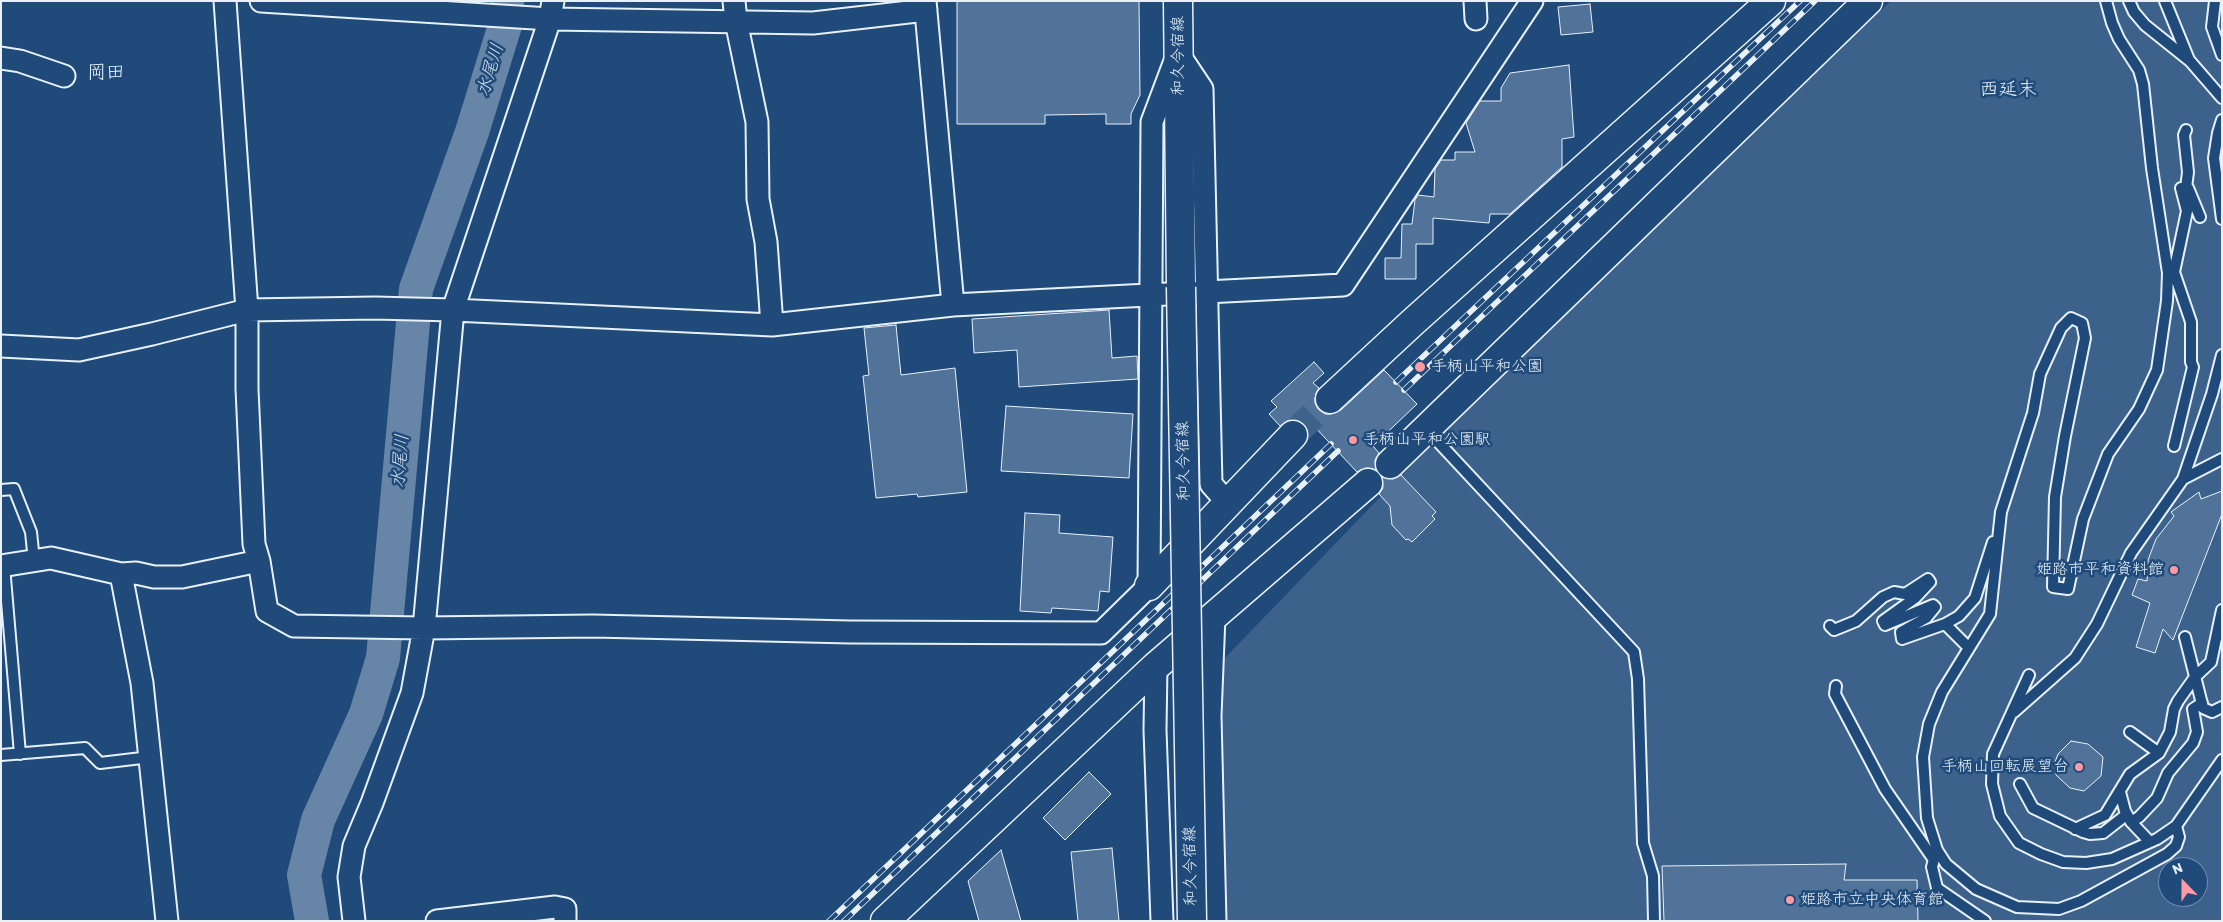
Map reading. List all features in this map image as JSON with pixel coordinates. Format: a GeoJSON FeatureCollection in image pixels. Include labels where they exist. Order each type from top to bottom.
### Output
{"type":"FeatureCollection","features":[{"type":"Feature","properties":{"kind":"street"},"geometry":{"type":"LineString","coordinates":[[225,1],[247,310],[247,389],[251,513],[254,544],[259,561],[267,611],[294,626],[351,628],[593,626],[855,632],[1102,633],[1293,435]]}},
{"type":"Feature","properties":{"kind":"street"},"geometry":{"type":"LineString","coordinates":[[261,1],[552,10],[735,11],[813,23],[926,6],[953,305]]}},
{"type":"Feature","properties":{"kind":"street","name":"和久今宿線"},"geometry":{"type":"LineString","coordinates":[[1178,1],[1178,53],[1193,290],[1192,921]]}},
{"type":"Feature","properties":{"kind":"street"},"geometry":{"type":"LineString","coordinates":[[1,346],[80,350],[247,310],[375,308],[453,310],[772,325],[953,305],[1151,295],[1193,290],[1343,286],[1532,1]]}},
{"type":"Feature","properties":{"kind":"street"},"geometry":{"type":"LineString","coordinates":[[1330,399],[1413,322],[1771,1]]}},
{"type":"Feature","properties":{"kind":"street"},"geometry":{"type":"LineString","coordinates":[[1390,464],[1431,434],[1868,1]]}},
{"type":"Feature","properties":{"kind":"street"},"geometry":{"type":"LineString","coordinates":[[354,921],[349,877],[354,846],[372,803],[412,693],[424,628],[453,310],[552,10]]}},
{"type":"Feature","properties":{"kind":"street"},"geometry":{"type":"LineString","coordinates":[[735,11],[758,122],[758,199],[766,242],[772,325]]}},
{"type":"Feature","properties":{"kind":"street"},"geometry":{"type":"LineString","coordinates":[[1149,586],[1152,122],[1178,53]]}},
{"type":"Feature","properties":{"kind":"street"},"geometry":{"type":"LineString","coordinates":[[1,58],[20,61],[64,76]]}},
{"type":"Feature","properties":{"kind":"street"},"geometry":{"type":"LineString","coordinates":[[1193,290],[1211,484],[1227,502]]}},
{"type":"Feature","properties":{"kind":"street"},"geometry":{"type":"LineString","coordinates":[[885,921],[1156,666],[1368,483]]}},
{"type":"Feature","properties":{"kind":"street"},"geometry":{"type":"LineString","coordinates":[[2,566],[51,558],[121,574],[136,573],[154,577],[182,577],[259,561]]}},
{"type":"Feature","properties":{"kind":"street"},"geometry":{"type":"LineString","coordinates":[[121,574],[142,683],[167,921]]}},
{"type":"Feature","properties":{"kind":"street"},"geometry":{"type":"LineString","coordinates":[[1214,616],[1210,716],[1215,921]]}},
{"type":"Feature","properties":{"kind":"street"},"geometry":{"type":"LineString","coordinates":[[1156,666],[1155,730],[1162,921]]}},
{"type":"Feature","properties":{"kind":"street"},"geometry":{"type":"LineString","coordinates":[[437,921],[555,907],[565,909],[565,921]]}},
{"type":"Feature","properties":{"kind":"lane"},"geometry":{"type":"LineString","coordinates":[[2106,1],[2119,39],[2138,70],[2143,84],[2152,168],[2171,273],[2191,322],[2191,362],[2193,366],[2174,446]]}},
{"type":"Feature","properties":{"kind":"lane"},"geometry":{"type":"LineString","coordinates":[[2129,1],[2134,12],[2145,25],[2190,61],[2222,98]]}},
{"type":"Feature","properties":{"kind":"lane"},"geometry":{"type":"LineString","coordinates":[[2165,1],[2190,61]]}},
{"type":"Feature","properties":{"kind":"lane"},"geometry":{"type":"LineString","coordinates":[[2215,1],[2212,27],[2222,56]]}},
{"type":"Feature","properties":{"kind":"lane"},"geometry":{"type":"LineString","coordinates":[[2222,120],[2214,158],[2222,220]]}},
{"type":"Feature","properties":{"kind":"lane"},"geometry":{"type":"LineString","coordinates":[[2186,130],[2184,136],[2188,172],[2186,188]]}},
{"type":"Feature","properties":{"kind":"lane"},"geometry":{"type":"LineString","coordinates":[[1830,626],[1834,630],[1856,621],[1883,597],[1894,592],[1905,594],[1928,579],[1930,582],[1915,598],[1883,621],[1885,624],[1933,605],[1935,607],[1926,618],[1901,632],[1902,639],[1945,624],[1960,616],[1975,598],[2033,412],[2040,374],[2060,328],[2071,318],[2082,323],[2086,338],[2065,436],[2055,497],[2053,587],[2068,589],[2083,519],[2108,454],[2139,409],[2157,370],[2171,273],[2187,211],[2181,188],[2186,188]]}},
{"type":"Feature","properties":{"kind":"lane"},"geometry":{"type":"LineString","coordinates":[[2186,188],[2188,188],[2200,217]]}},
{"type":"Feature","properties":{"kind":"lane"},"geometry":{"type":"LineString","coordinates":[[2011,714],[2075,658],[2097,624],[2131,553],[2183,479],[2212,394],[2222,354]]}},
{"type":"Feature","properties":{"kind":"lane"},"geometry":{"type":"LineString","coordinates":[[1431,434],[1634,652],[1638,679],[1643,843],[1653,876],[1654,921]]}},
{"type":"Feature","properties":{"kind":"lane"},"geometry":{"type":"LineString","coordinates":[[2183,479],[2222,459]]}},
{"type":"Feature","properties":{"kind":"lane"},"geometry":{"type":"LineString","coordinates":[[1,490],[14,490],[31,532],[34,561]]}},
{"type":"Feature","properties":{"kind":"lane"},"geometry":{"type":"LineString","coordinates":[[2001,512],[1990,614],[1942,692],[1929,724],[1923,757],[1927,818],[1937,850],[1946,864],[1976,889],[2017,907],[2059,909],[2081,901],[2167,854],[2176,846],[2179,837],[2176,826]]}},
{"type":"Feature","properties":{"kind":"lane"},"geometry":{"type":"LineString","coordinates":[[2,566],[20,754]]}},
{"type":"Feature","properties":{"kind":"lane"},"geometry":{"type":"LineString","coordinates":[[2075,829],[2105,815],[2130,774],[2159,753],[2170,732],[2175,705],[2195,677],[2211,662],[2222,610]]}},
{"type":"Feature","properties":{"kind":"lane"},"geometry":{"type":"LineString","coordinates":[[1945,624],[1969,648]]}},
{"type":"Feature","properties":{"kind":"lane"},"geometry":{"type":"LineString","coordinates":[[2185,637],[2205,710],[2208,712],[2222,707]]}},
{"type":"Feature","properties":{"kind":"lane"},"geometry":{"type":"LineString","coordinates":[[2029,674],[1993,754],[1992,784],[2000,816],[2020,843],[2063,862],[2086,863],[2112,859],[2150,842],[2176,826],[2222,760]]}},
{"type":"Feature","properties":{"kind":"lane"},"geometry":{"type":"LineString","coordinates":[[1836,686],[1835,694],[1885,790],[1934,860]]}},
{"type":"Feature","properties":{"kind":"lane"},"geometry":{"type":"LineString","coordinates":[[2020,784],[2033,808],[2075,829],[2090,834],[2103,833],[2128,818],[2139,817],[2157,798],[2170,770],[2193,743],[2197,732],[2193,709],[2202,703]]}},
{"type":"Feature","properties":{"kind":"lane"},"geometry":{"type":"LineString","coordinates":[[2130,732],[2159,753]]}},
{"type":"Feature","properties":{"kind":"lane"},"geometry":{"type":"LineString","coordinates":[[1,755],[85,748],[100,763],[150,757]]}},
{"type":"Feature","properties":{"kind":"lane"},"geometry":{"type":"LineString","coordinates":[[2120,792],[2128,818],[2150,842]]}},
{"type":"Feature","properties":{"kind":"lane"},"geometry":{"type":"LineString","coordinates":[[1937,850],[1932,867],[1938,888],[1984,921]]}},
{"type":"Feature","properties":{"kind":"shaded area","name":"手柄山平和公園"},"geometry":{"type":"Polygon","coordinates":[[[1891,1],[2222,1],[2222,921],[1225,921],[1219,677],[1223,660],[1443,432],[1891,1]]]}},
{"type":"Feature","properties":{"kind":"building"},"geometry":{"type":"Polygon","coordinates":[[[957,1],[1139,1],[1140,95],[1131,114],[1131,124],[1106,124],[1106,114],[1045,115],[1045,124],[957,124],[957,1]]]}},
{"type":"Feature","properties":{"kind":"building"},"geometry":{"type":"Polygon","coordinates":[[[1590,4],[1593,32],[1561,35],[1558,7],[1590,4]]]}},
{"type":"Feature","properties":{"kind":"building"},"geometry":{"type":"Polygon","coordinates":[[[1569,65],[1574,137],[1562,139],[1562,167],[1510,214],[1490,214],[1489,223],[1433,218],[1433,244],[1416,244],[1416,279],[1385,279],[1385,258],[1401,258],[1402,224],[1412,224],[1415,200],[1418,195],[1434,197],[1435,169],[1441,160],[1455,160],[1455,152],[1475,152],[1466,123],[1480,101],[1501,101],[1501,88],[1510,73],[1569,65]]]}},
{"type":"Feature","properties":{"kind":"building"},"geometry":{"type":"Polygon","coordinates":[[[1109,310],[1112,358],[1137,356],[1138,379],[1019,387],[1017,350],[974,353],[972,319],[1109,310]]]}},
{"type":"Feature","properties":{"kind":"building"},"geometry":{"type":"Polygon","coordinates":[[[896,325],[901,375],[955,368],[967,492],[918,497],[917,494],[876,498],[863,376],[869,375],[864,328],[896,325]]]}},
{"type":"Feature","properties":{"kind":"building"},"geometry":{"type":"Polygon","coordinates":[[[1314,362],[1324,373],[1313,383],[1319,388],[1315,395],[1315,403],[1318,409],[1325,414],[1333,414],[1341,410],[1384,370],[1417,404],[1373,446],[1379,453],[1375,460],[1376,470],[1366,468],[1357,472],[1311,423],[1306,427],[1297,420],[1289,420],[1280,426],[1269,414],[1277,407],[1271,401],[1314,362]]]}},
{"type":"Feature","properties":{"kind":"building"},"geometry":{"type":"Polygon","coordinates":[[[1006,406],[1133,414],[1129,478],[1001,471],[1006,406]]]}},
{"type":"Feature","properties":{"kind":"building"},"geometry":{"type":"Polygon","coordinates":[[[1401,475],[1436,512],[1432,516],[1435,519],[1412,542],[1408,539],[1406,540],[1392,525],[1390,506],[1379,494],[1383,488],[1382,477],[1393,479],[1401,475]]]}},
{"type":"Feature","properties":{"kind":"building","name":"姫路市平和資料館"},"geometry":{"type":"Polygon","coordinates":[[[2222,491],[2222,514],[2173,640],[2163,629],[2155,653],[2136,647],[2150,603],[2132,595],[2138,579],[2147,581],[2148,560],[2156,539],[2174,516],[2171,512],[2199,492],[2201,499],[2222,491]]]}},
{"type":"Feature","properties":{"kind":"building"},"geometry":{"type":"Polygon","coordinates":[[[1025,513],[1060,515],[1059,533],[1113,537],[1109,592],[1100,591],[1098,611],[1052,608],[1051,613],[1020,611],[1025,513]]]}},
{"type":"Feature","properties":{"kind":"building","name":"手柄山回転展望台"},"geometry":{"type":"Polygon","coordinates":[[[2071,741],[2088,744],[2103,757],[2101,776],[2084,791],[2070,788],[2056,775],[2055,762],[2058,754],[2071,741]]]}},
{"type":"Feature","properties":{"kind":"building"},"geometry":{"type":"Polygon","coordinates":[[[1089,772],[1111,794],[1065,840],[1043,818],[1089,772]]]}},
{"type":"Feature","properties":{"kind":"building"},"geometry":{"type":"Polygon","coordinates":[[[1112,848],[1119,921],[1078,921],[1071,852],[1112,848]]]}},
{"type":"Feature","properties":{"kind":"building"},"geometry":{"type":"Polygon","coordinates":[[[1001,850],[1021,921],[979,921],[968,881],[1001,850]]]}},
{"type":"Feature","properties":{"kind":"building","name":"姫路市立中央体育館"},"geometry":{"type":"Polygon","coordinates":[[[1846,864],[1844,880],[1917,880],[1918,921],[1664,921],[1662,866],[1846,864]]]}},
{"type":"Feature","properties":{"kind":"waterway","name":"水尾川"},"geometry":{"type":"LineString","coordinates":[[312,921],[304,875],[318,820],[366,714],[383,658],[416,289],[472,132],[507,19],[507,1]]}},
{"type":"Feature","properties":{"kind":"tunnel"},"geometry":{"type":"LineString","coordinates":[[1293,435],[1330,399]]}},
{"type":"Feature","properties":{"kind":"railway"},"geometry":{"type":"LineString","coordinates":[[1396,382],[1800,1]]}},
{"type":"Feature","properties":{"kind":"railway"},"geometry":{"type":"LineString","coordinates":[[1404,390],[1815,1]]}},
{"type":"Feature","properties":{"kind":"railway"},"geometry":{"type":"LineString","coordinates":[[829,921],[1331,444]]}},
{"type":"Feature","properties":{"kind":"railway"},"geometry":{"type":"LineString","coordinates":[[844,921],[1338,451]]}},
{"type":"Feature","properties":{"kind":"place","name":"手柄山平和公園"},"geometry":{"type":"Point","coordinates":[1420,367]}},
{"type":"Feature","properties":{"kind":"place","name":"手柄山平和公園駅"},"geometry":{"type":"Point","coordinates":[1353,440]}},
{"type":"Feature","properties":{"kind":"place","name":"姫路市平和資料館"},"geometry":{"type":"Point","coordinates":[2174,570]}},
{"type":"Feature","properties":{"kind":"place","name":"手柄山回転展望台"},"geometry":{"type":"Point","coordinates":[2079,767]}},
{"type":"Feature","properties":{"kind":"place","name":"姫路市立中央体育館"},"geometry":{"type":"Point","coordinates":[1790,900]}},
{"type":"Feature","properties":{"kind":"district","name":"岡田"},"geometry":{"type":"Point","coordinates":[106,73]}},
{"type":"Feature","properties":{"kind":"district","name":"西延末"},"geometry":{"type":"Point","coordinates":[2008,90]}}]}
